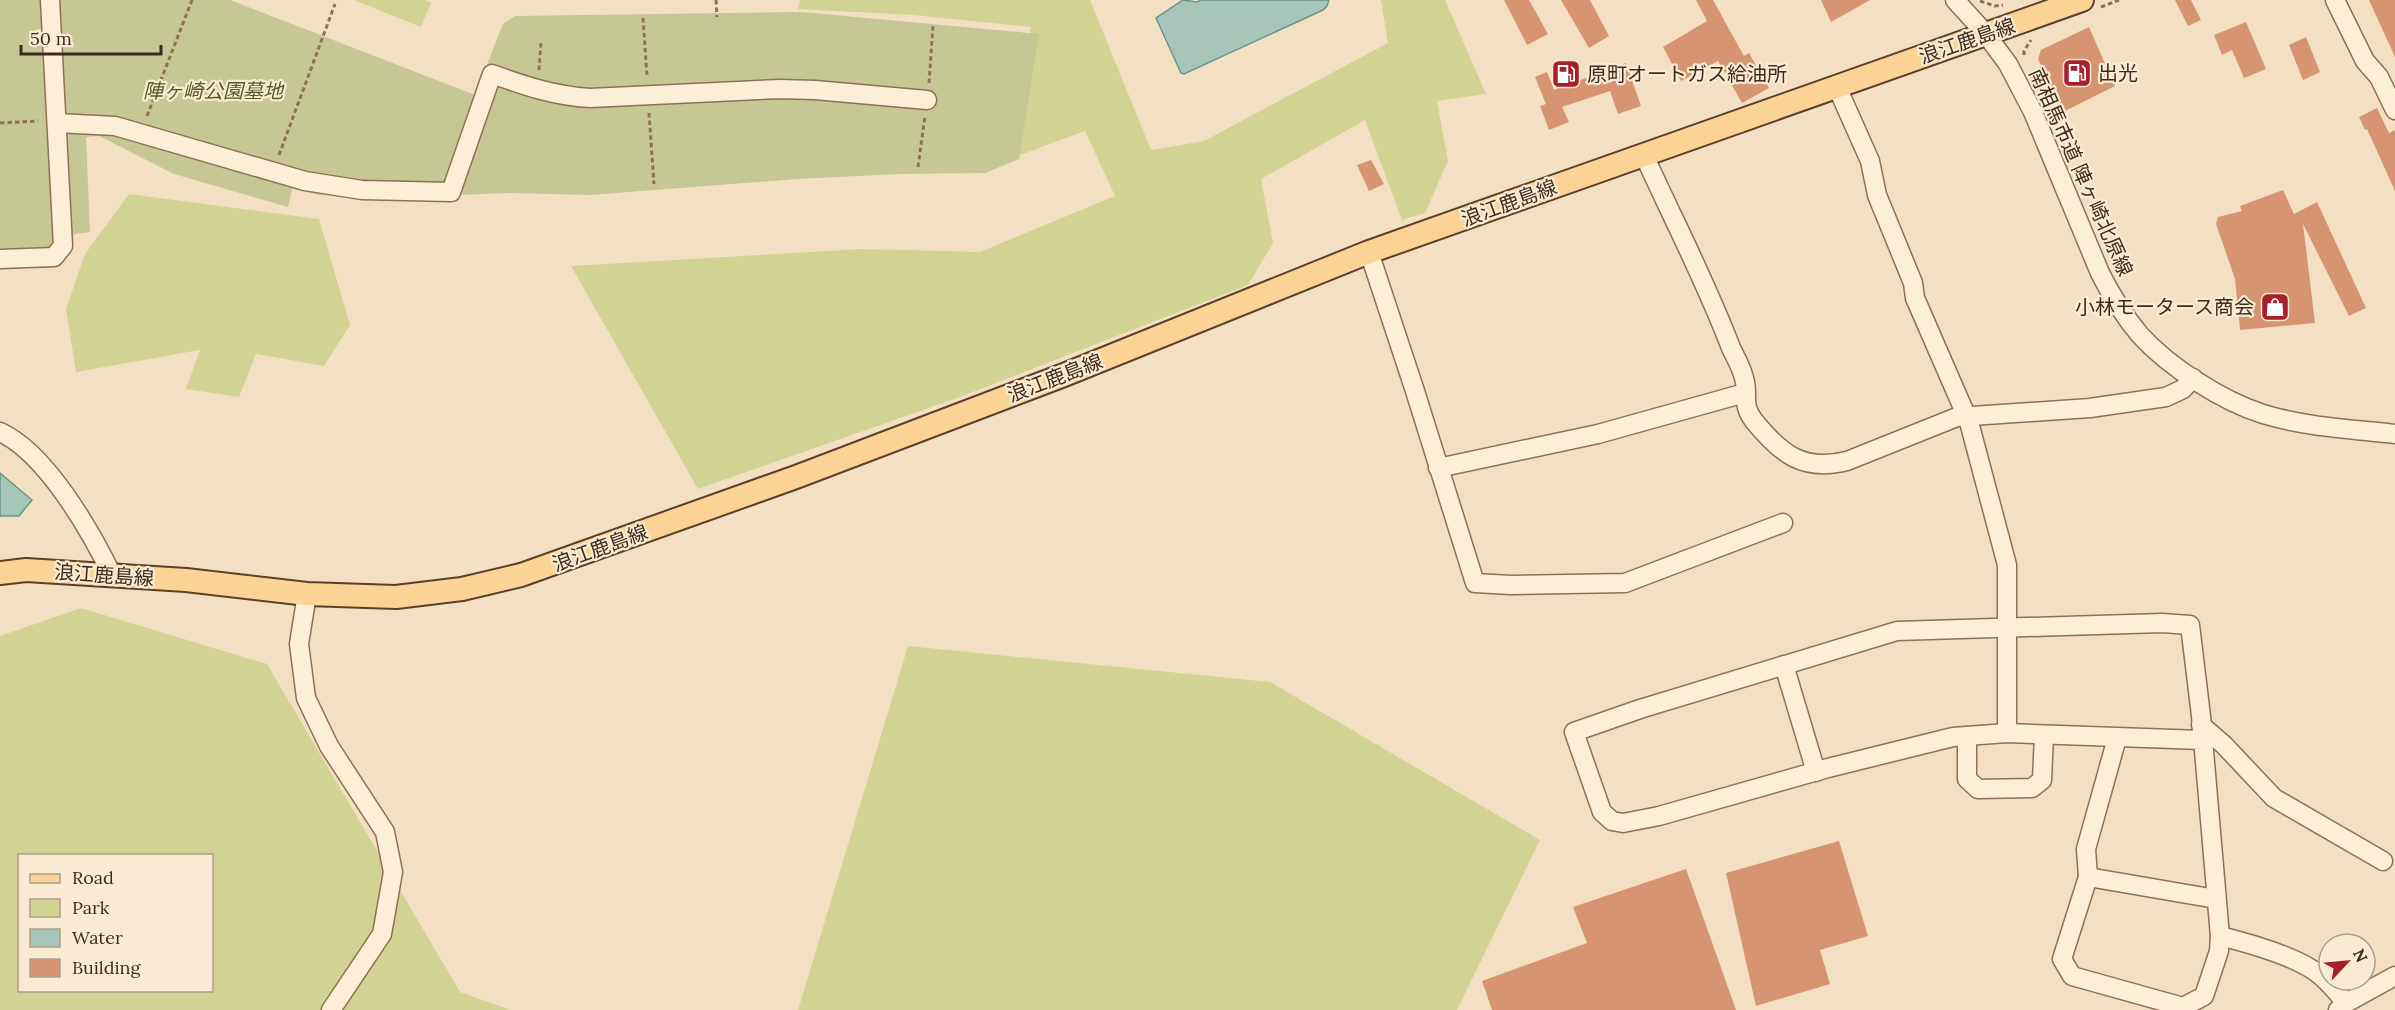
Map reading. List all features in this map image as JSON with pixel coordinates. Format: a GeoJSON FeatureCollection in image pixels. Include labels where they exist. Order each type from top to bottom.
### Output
{"type":"FeatureCollection","features":[{"type":"Feature","properties":{"kind":"main road","name":"浪江鹿島線"},"geometry":{"type":"LineString","coordinates":[[0,573],[26,570],[186,580],[307,594],[407,596],[462,589],[521,575],[796,477],[1053,379],[1369,252],[2082,0]]}},
{"type":"Feature","properties":{"kind":"street"},"geometry":{"type":"LineString","coordinates":[[0,259],[54,257],[63,246],[50,0]]}},
{"type":"Feature","properties":{"kind":"street","name":"南相馬市道 陣ヶ崎北原線"},"geometry":{"type":"LineString","coordinates":[[1955,0],[1985,33],[2008,64],[2033,112],[2091,254],[2112,296],[2141,336],[2193,378],[2246,408],[2265,415],[2320,427],[2395,434]]}},
{"type":"Feature","properties":{"kind":"street"},"geometry":{"type":"LineString","coordinates":[[2335,0],[2365,62],[2379,77],[2395,111]]}},
{"type":"Feature","properties":{"kind":"street"},"geometry":{"type":"LineString","coordinates":[[57,123],[101,123],[115,126],[305,181],[362,190],[451,192],[492,74],[563,97],[815,90],[927,100]]}},
{"type":"Feature","properties":{"kind":"street"},"geometry":{"type":"LineString","coordinates":[[1837,87],[1870,161],[1878,195],[1913,283],[1915,298],[1966,416],[2007,565],[2007,733]]}},
{"type":"Feature","properties":{"kind":"street"},"geometry":{"type":"LineString","coordinates":[[1644,155],[1728,338],[1745,381],[1745,405],[1781,451],[1796,460],[1812,465],[1830,465],[1847,461],[1957,417],[2090,408],[2166,397],[2183,389],[2193,378]]}},
{"type":"Feature","properties":{"kind":"street"},"geometry":{"type":"LineString","coordinates":[[1369,252],[1475,583],[1625,583],[1783,522]]}},
{"type":"Feature","properties":{"kind":"street"},"geometry":{"type":"LineString","coordinates":[[1438,468],[1598,434],[1745,393]]}},
{"type":"Feature","properties":{"kind":"street"},"geometry":{"type":"LineString","coordinates":[[0,432],[21,444],[35,457],[61,490],[84,525],[112,576]]}},
{"type":"Feature","properties":{"kind":"street"},"geometry":{"type":"LineString","coordinates":[[307,594],[299,644],[306,698],[329,746],[385,832],[393,872],[382,934],[331,1010]]}},
{"type":"Feature","properties":{"kind":"street"},"geometry":{"type":"LineString","coordinates":[[2117,738],[2086,849],[2088,877],[2062,958],[2072,976],[2182,1007],[2204,996],[2219,951],[2220,936],[2202,732],[2190,625],[2162,623],[1897,631],[1574,732],[1602,812],[1612,820],[1623,823],[1680,811],[1816,772],[1953,737],[2007,733],[2117,738],[2202,732],[2224,745],[2274,798],[2383,861]]}},
{"type":"Feature","properties":{"kind":"street"},"geometry":{"type":"LineString","coordinates":[[1784,665],[1816,772]]}},
{"type":"Feature","properties":{"kind":"street"},"geometry":{"type":"LineString","coordinates":[[1966,736],[1968,779],[1977,789],[2032,788],[2042,780],[2044,735]]}},
{"type":"Feature","properties":{"kind":"street"},"geometry":{"type":"LineString","coordinates":[[2088,877],[2216,899]]}},
{"type":"Feature","properties":{"kind":"street"},"geometry":{"type":"LineString","coordinates":[[2220,936],[2313,969],[2333,987],[2342,1007],[2395,976]]}},
{"type":"Feature","properties":{"kind":"path"},"geometry":{"type":"LineString","coordinates":[[141,134],[192,0]]}},
{"type":"Feature","properties":{"kind":"path"},"geometry":{"type":"LineString","coordinates":[[716,0],[717,18]]}},
{"type":"Feature","properties":{"kind":"path"},"geometry":{"type":"LineString","coordinates":[[1979,0],[1995,6],[2009,5]]}},
{"type":"Feature","properties":{"kind":"path"},"geometry":{"type":"LineString","coordinates":[[273,172],[335,4]]}},
{"type":"Feature","properties":{"kind":"path"},"geometry":{"type":"LineString","coordinates":[[537,90],[541,42]]}},
{"type":"Feature","properties":{"kind":"path"},"geometry":{"type":"LineString","coordinates":[[0,123],[45,120],[57,123]]}},
{"type":"Feature","properties":{"kind":"green space","name":"陣ヶ崎公園墓地"},"geometry":{"type":"Polygon","coordinates":[[[0,0],[230,0],[475,95],[503,24],[515,16],[802,12],[1039,34],[1019,159],[985,173],[797,179],[590,195],[508,193],[367,197],[320,195],[292,189],[288,207],[174,174],[99,136],[86,137],[90,232],[74,234],[71,250],[65,255],[0,267],[0,0]]]}},
{"type":"Feature","properties":{"kind":"green space"},"geometry":{"type":"Polygon","coordinates":[[[354,0],[425,0],[431,3],[421,27],[354,0]]]}},
{"type":"Feature","properties":{"kind":"green space"},"geometry":{"type":"Polygon","coordinates":[[[800,0],[1090,0],[1151,150],[1204,141],[1388,43],[1381,0],[1445,0],[1486,94],[1437,101],[1448,161],[1425,213],[1402,220],[1365,120],[1261,179],[1273,243],[1248,285],[960,397],[698,489],[571,266],[861,249],[980,252],[1115,196],[1085,131],[1012,158],[1031,27],[914,15],[798,9],[800,0]]]}},
{"type":"Feature","properties":{"kind":"green space"},"geometry":{"type":"Polygon","coordinates":[[[129,194],[319,219],[350,325],[324,366],[256,354],[239,397],[186,389],[200,350],[76,372],[66,309],[85,254],[129,194]]]}},
{"type":"Feature","properties":{"kind":"green space"},"geometry":{"type":"Polygon","coordinates":[[[81,608],[267,664],[460,992],[511,1010],[0,1010],[0,636],[81,608]]]}},
{"type":"Feature","properties":{"kind":"green space"},"geometry":{"type":"Polygon","coordinates":[[[908,646],[1270,682],[1540,840],[1457,1010],[798,1010],[908,646]]]}},
{"type":"Feature","properties":{"kind":"water"},"geometry":{"type":"Polygon","coordinates":[[[1183,0],[1197,2],[1201,0],[1329,0],[1323,10],[1184,74],[1181,73],[1156,18],[1183,0]]]}},
{"type":"Feature","properties":{"kind":"water"},"geometry":{"type":"Polygon","coordinates":[[[0,473],[32,500],[19,516],[0,516],[0,473]]]}},
{"type":"Feature","properties":{"kind":"building"},"geometry":{"type":"Polygon","coordinates":[[[1504,0],[1529,0],[1548,34],[1527,45],[1504,0]]]}},
{"type":"Feature","properties":{"kind":"building"},"geometry":{"type":"Polygon","coordinates":[[[1561,0],[1590,0],[1609,36],[1589,48],[1561,0]]]}},
{"type":"Feature","properties":{"kind":"building"},"geometry":{"type":"Polygon","coordinates":[[[1696,0],[1713,0],[1744,56],[1749,53],[1769,88],[1742,103],[1718,61],[1681,81],[1663,47],[1707,21],[1696,0]]]}},
{"type":"Feature","properties":{"kind":"building"},"geometry":{"type":"Polygon","coordinates":[[[1821,0],[1870,0],[1831,22],[1821,0]]]}},
{"type":"Feature","properties":{"kind":"building"},"geometry":{"type":"Polygon","coordinates":[[[2175,0],[2191,0],[2201,20],[2188,26],[2175,0]]]}},
{"type":"Feature","properties":{"kind":"building"},"geometry":{"type":"Polygon","coordinates":[[[2369,0],[2395,0],[2395,57],[2369,0]]]}},
{"type":"Feature","properties":{"kind":"building"},"geometry":{"type":"Polygon","coordinates":[[[2246,22],[2266,69],[2244,78],[2232,50],[2222,55],[2214,35],[2246,22]]]}},
{"type":"Feature","properties":{"kind":"building","name":"出光"},"geometry":{"type":"Polygon","coordinates":[[[2089,27],[2115,86],[2063,112],[2038,59],[2041,50],[2089,27]]]}},
{"type":"Feature","properties":{"kind":"building"},"geometry":{"type":"Polygon","coordinates":[[[2306,37],[2320,72],[2303,80],[2289,45],[2306,37]]]}},
{"type":"Feature","properties":{"kind":"building"},"geometry":{"type":"Polygon","coordinates":[[[1626,63],[1641,106],[1618,114],[1610,91],[1562,107],[1569,122],[1549,130],[1540,106],[1546,104],[1535,77],[1547,72],[1554,90],[1626,63]]]}},
{"type":"Feature","properties":{"kind":"building"},"geometry":{"type":"Polygon","coordinates":[[[2377,108],[2389,133],[2395,130],[2395,191],[2367,129],[2365,130],[2359,117],[2377,108]]]}},
{"type":"Feature","properties":{"kind":"building"},"geometry":{"type":"Polygon","coordinates":[[[1371,160],[1384,184],[1369,191],[1357,165],[1371,160]]]}},
{"type":"Feature","properties":{"kind":"building"},"geometry":{"type":"Polygon","coordinates":[[[2283,190],[2294,214],[2317,202],[2366,308],[2349,316],[2303,224],[2315,323],[2240,330],[2235,279],[2216,224],[2218,217],[2242,211],[2240,206],[2283,190]]]}},
{"type":"Feature","properties":{"kind":"building"},"geometry":{"type":"Polygon","coordinates":[[[1839,841],[1868,936],[1820,950],[1830,984],[1756,1006],[1726,873],[1839,841]]]}},
{"type":"Feature","properties":{"kind":"building"},"geometry":{"type":"Polygon","coordinates":[[[1686,869],[1736,1010],[1492,1010],[1482,981],[1587,943],[1573,907],[1686,869]]]}},
{"type":"Feature","properties":{"kind":"place","name":"出光"},"geometry":{"type":"Point","coordinates":[2077,73]}},
{"type":"Feature","properties":{"kind":"place","name":"原町オートガス給油所"},"geometry":{"type":"Point","coordinates":[1566,74]}},
{"type":"Feature","properties":{"kind":"place","name":"小林モータース商会"},"geometry":{"type":"Point","coordinates":[2275,307]}}]}
